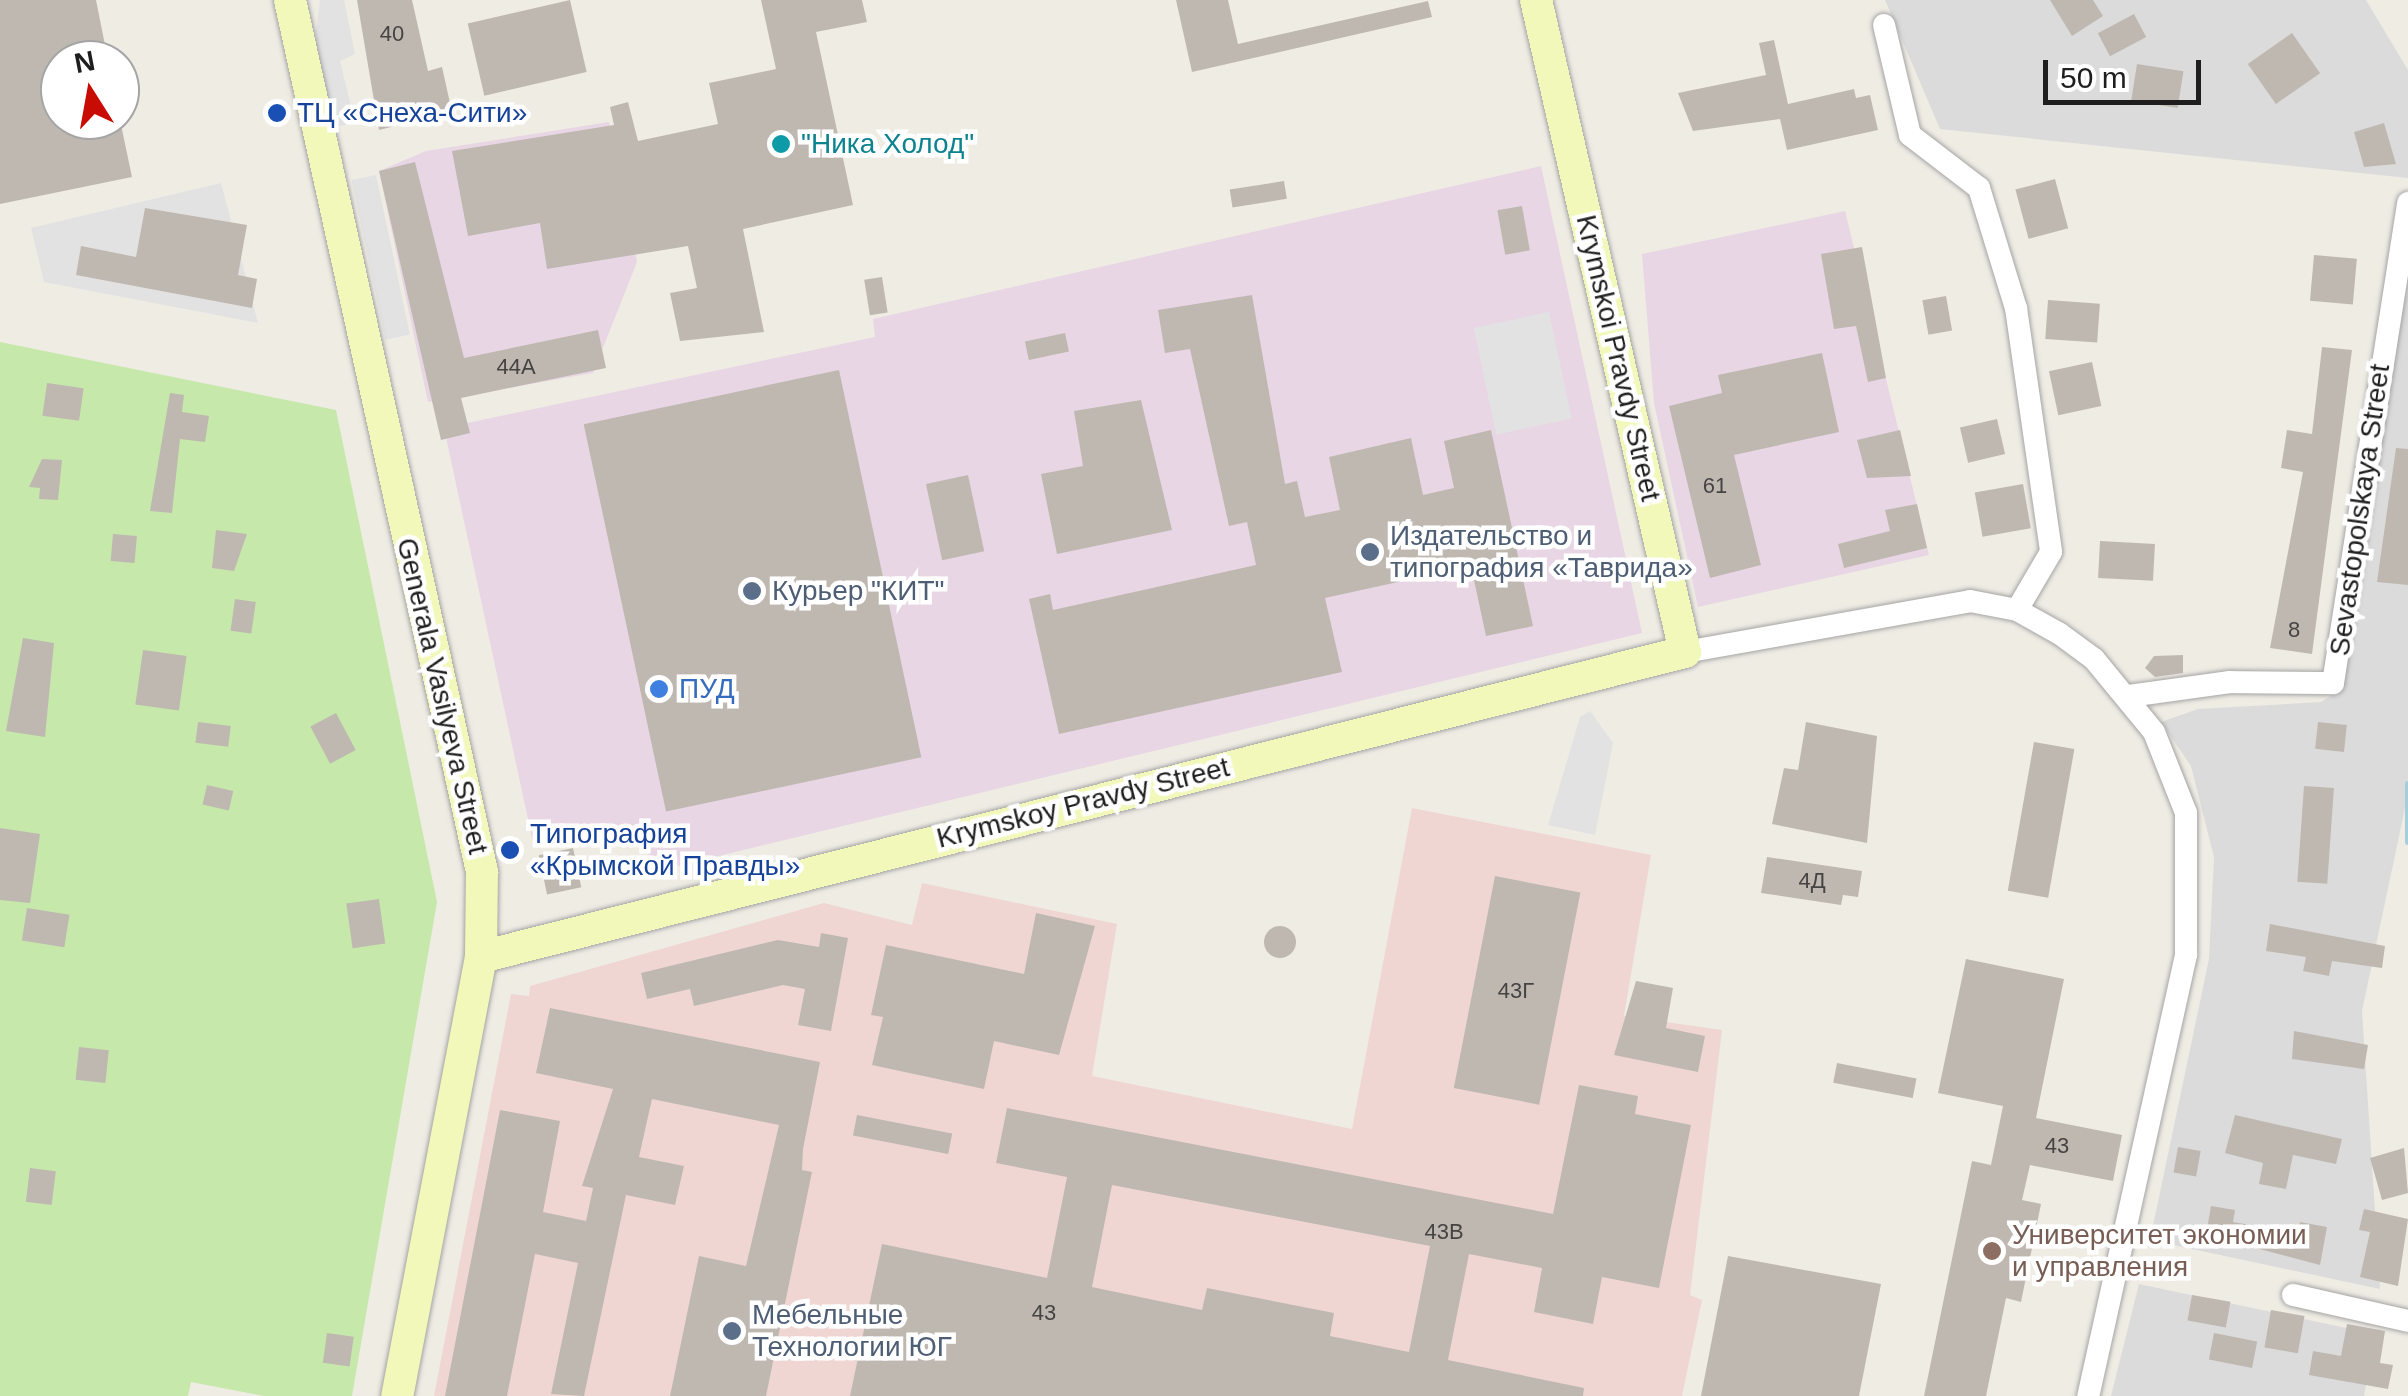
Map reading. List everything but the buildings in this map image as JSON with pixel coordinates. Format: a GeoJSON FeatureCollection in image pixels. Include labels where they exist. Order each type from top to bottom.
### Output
{"type":"FeatureCollection","features":[{"type":"Feature","properties":{"kind":"street","name":"Generala Vasilyeva Street"},"geometry":{"type":"LineString","coordinates":[[290,0],[482,872],[480,957],[397,1396]]}},
{"type":"Feature","properties":{"kind":"street","name":"Krymskoi Pravdy Street"},"geometry":{"type":"LineString","coordinates":[[1536,0],[1685,652]]}},
{"type":"Feature","properties":{"kind":"street"},"geometry":{"type":"LineString","coordinates":[[1884,24],[1910,135],[1979,188],[2016,308],[2050,552],[2017,610]]}},
{"type":"Feature","properties":{"kind":"street","name":"Sevastopolskaya Street"},"geometry":{"type":"LineString","coordinates":[[2129,696],[2195,687],[2333,683],[2408,204]]}},
{"type":"Feature","properties":{"kind":"street"},"geometry":{"type":"LineString","coordinates":[[1685,652],[1916,605],[1970,600],[2017,610],[2094,659],[2129,696],[2175,773],[2186,813],[2187,940],[2158,1116],[2088,1396]]}},
{"type":"Feature","properties":{"kind":"street","name":"Krymskoy Pravdy Street"},"geometry":{"type":"LineString","coordinates":[[480,957],[1685,652]]}},
{"type":"Feature","properties":{"kind":"street"},"geometry":{"type":"LineString","coordinates":[[2293,1295],[2408,1321]]}},
{"type":"Feature","properties":{"kind":"shaded area"},"geometry":{"type":"Polygon","coordinates":[[[320,0],[344,0],[355,54],[340,61],[355,123],[334,127],[315,42],[320,0]]]}},
{"type":"Feature","properties":{"kind":"shaded area"},"geometry":{"type":"Polygon","coordinates":[[[1885,0],[2366,0],[2408,70],[2408,178],[1940,129],[1885,0]]]}},
{"type":"Feature","properties":{"kind":"shaded area"},"geometry":{"type":"Polygon","coordinates":[[[609,122],[637,262],[593,373],[428,402],[379,171],[426,151],[609,122]]]}},
{"type":"Feature","properties":{"kind":"shaded area"},"geometry":{"type":"Polygon","coordinates":[[[1541,166],[1642,633],[661,870],[626,827],[534,847],[444,428],[875,337],[873,319],[1541,166]]]}},
{"type":"Feature","properties":{"kind":"shaded area"},"geometry":{"type":"Polygon","coordinates":[[[376,175],[410,334],[385,340],[352,180],[376,175]]]}},
{"type":"Feature","properties":{"kind":"shaded area"},"geometry":{"type":"Polygon","coordinates":[[[221,183],[258,323],[44,282],[31,228],[221,183]]]}},
{"type":"Feature","properties":{"kind":"shaded area"},"geometry":{"type":"Polygon","coordinates":[[[1845,211],[1929,555],[1698,607],[1654,403],[1642,254],[1845,211]]]}},
{"type":"Feature","properties":{"kind":"shaded area"},"geometry":{"type":"Polygon","coordinates":[[[2408,237],[2408,794],[2362,1011],[2380,1289],[2150,1240],[2209,959],[2214,857],[2191,766],[2161,722],[2198,709],[2321,702],[2338,691],[2408,237]]]}},
{"type":"Feature","properties":{"kind":"shaded area"},"geometry":{"type":"Polygon","coordinates":[[[1549,312],[1572,419],[1496,435],[1474,328],[1549,312]]]}},
{"type":"Feature","properties":{"kind":"shaded area"},"geometry":{"type":"Polygon","coordinates":[[[1590,711],[1613,743],[1595,835],[1548,825],[1580,717],[1590,711]]]}},
{"type":"Feature","properties":{"kind":"shaded area"},"geometry":{"type":"Polygon","coordinates":[[[1412,808],[1651,855],[1624,1016],[1722,1030],[1690,1295],[1702,1300],[1682,1396],[434,1396],[511,994],[529,996],[530,986],[824,903],[912,925],[922,883],[1117,924],[1092,1076],[1352,1129],[1412,808]]]}},
{"type":"Feature","properties":{"kind":"shaded area"},"geometry":{"type":"Polygon","coordinates":[[[2139,1284],[2375,1334],[2364,1396],[2111,1396],[2139,1284]]]}},
{"type":"Feature","properties":{"kind":"green space"},"geometry":{"type":"Polygon","coordinates":[[[0,342],[336,410],[437,902],[352,1396],[264,1396],[191,1382],[188,1396],[0,1396],[0,342]]]}},
{"type":"Feature","properties":{"kind":"waterway"},"geometry":{"type":"LineString","coordinates":[[2408,784],[2408,842]]}},
{"type":"Feature","properties":{"kind":"place","name":"ТЦ «Снеха-Сити»"},"geometry":{"type":"Point","coordinates":[277,113]}},
{"type":"Feature","properties":{"kind":"place","name":"\"Ника Холод\""},"geometry":{"type":"Point","coordinates":[781,144]}},
{"type":"Feature","properties":{"kind":"place","name":"Издательство и типография «Таврида»"},"geometry":{"type":"Point","coordinates":[1370,552]}},
{"type":"Feature","properties":{"kind":"place","name":"Курьер \"КИТ\""},"geometry":{"type":"Point","coordinates":[752,591]}},
{"type":"Feature","properties":{"kind":"place","name":"ПУД"},"geometry":{"type":"Point","coordinates":[659,689]}},
{"type":"Feature","properties":{"kind":"place","name":"Типография «Крымской Правды»"},"geometry":{"type":"Point","coordinates":[510,850]}},
{"type":"Feature","properties":{"kind":"place","name":"Университет экономии и управления"},"geometry":{"type":"Point","coordinates":[1992,1251]}},
{"type":"Feature","properties":{"kind":"place","name":"Мебельные Технологии ЮГ"},"geometry":{"type":"Point","coordinates":[732,1331]}}]}
